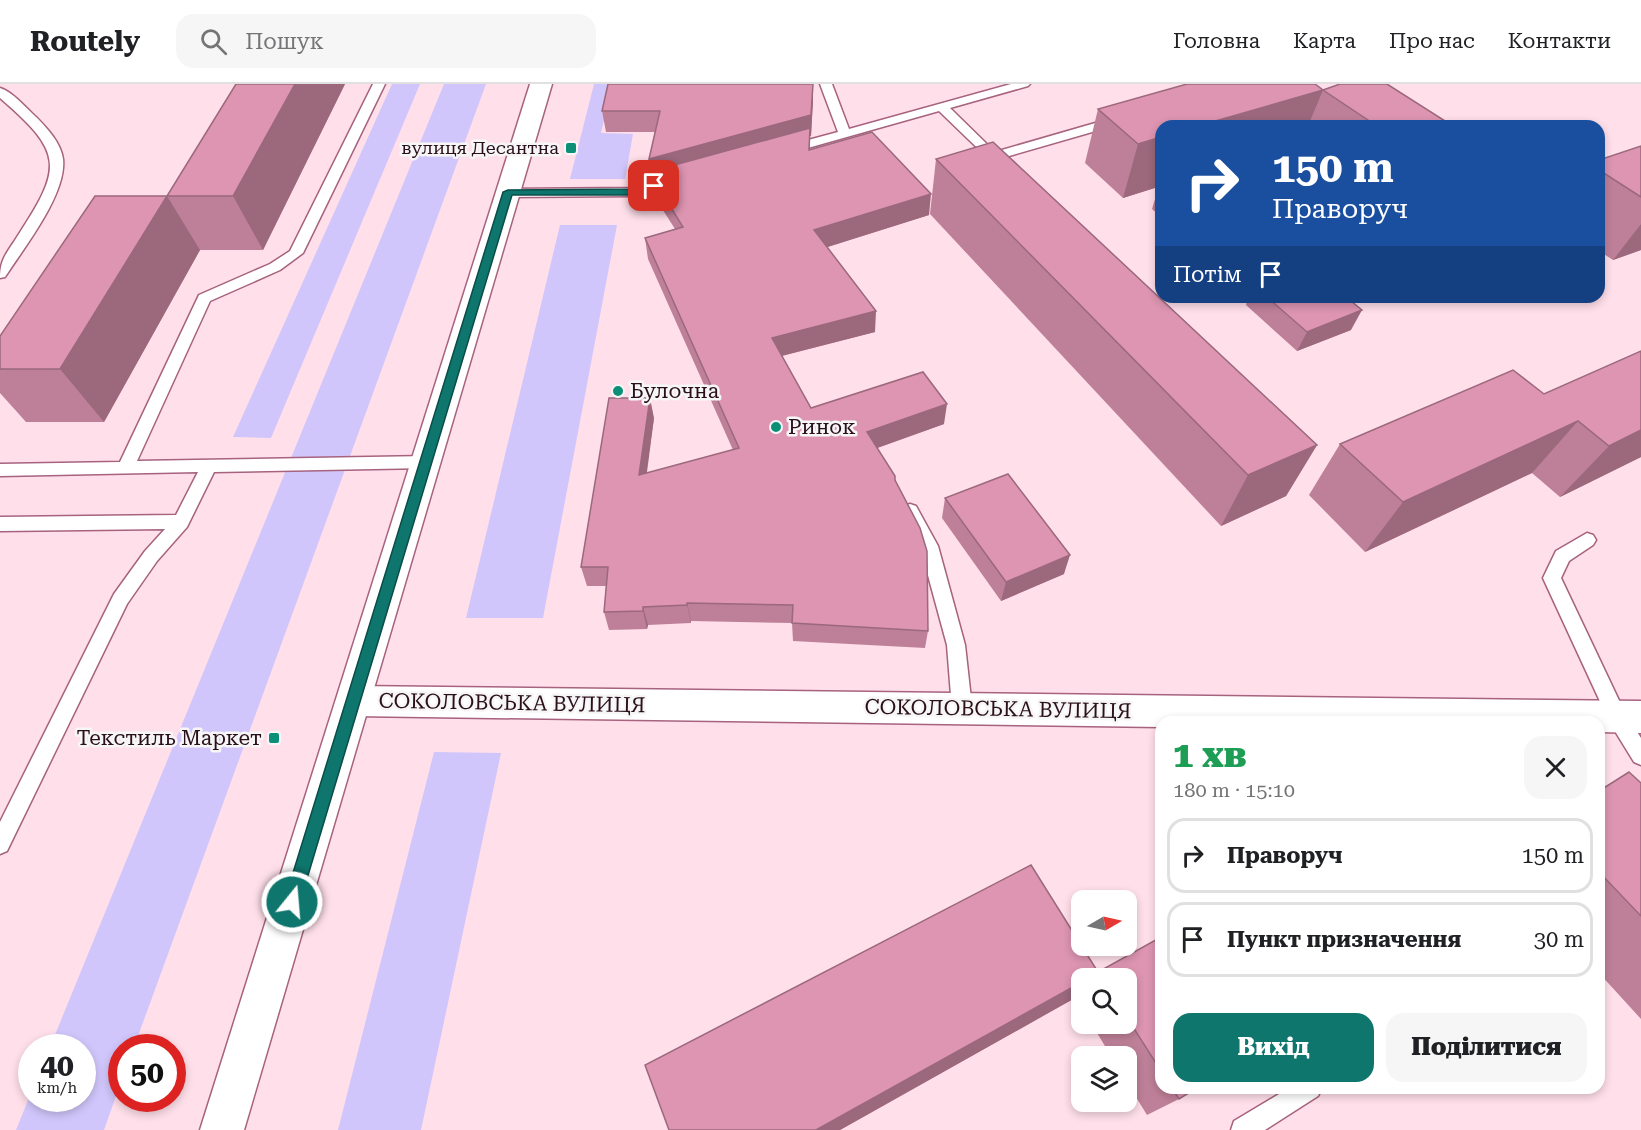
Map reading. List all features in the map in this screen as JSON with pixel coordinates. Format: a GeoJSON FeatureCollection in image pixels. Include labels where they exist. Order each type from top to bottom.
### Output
{"type":"FeatureCollection","features":[{"type":"Feature","properties":{"kind":"main road"},"geometry":{"type":"LineString","coordinates":[[222,1130],[541,84]]}},
{"type":"Feature","properties":{"kind":"main road","name":"СОКОЛОВСЬКА ВУЛИЦЯ"},"geometry":{"type":"LineString","coordinates":[[354,701],[1555,716]]}},
{"type":"Feature","properties":{"kind":"main road","name":"СОКОЛОВСЬКА ВУЛИЦЯ"},"geometry":{"type":"LineString","coordinates":[[1605,717],[1629,717]]}},
{"type":"Feature","properties":{"kind":"lane"},"geometry":{"type":"LineString","coordinates":[[126,467],[204,298],[217,290],[285,263],[296,253],[379,84]]}},
{"type":"Feature","properties":{"kind":"lane"},"geometry":{"type":"LineString","coordinates":[[826,84],[845,134]]}},
{"type":"Feature","properties":{"kind":"lane"},"geometry":{"type":"LineString","coordinates":[[778,152],[1024,84]]}},
{"type":"Feature","properties":{"kind":"lane"},"geometry":{"type":"LineString","coordinates":[[0,92],[43,131],[57,158],[52,189],[0,274]]}},
{"type":"Feature","properties":{"kind":"lane"},"geometry":{"type":"LineString","coordinates":[[942,106],[1010,173]]}},
{"type":"Feature","properties":{"kind":"lane"},"geometry":{"type":"LineString","coordinates":[[993,156],[1128,118]]}},
{"type":"Feature","properties":{"kind":"lane"},"geometry":{"type":"LineString","coordinates":[[508,192],[632,192],[688,177]]}},
{"type":"Feature","properties":{"kind":"lane"},"geometry":{"type":"LineString","coordinates":[[0,470],[208,468],[427,462]]}},
{"type":"Feature","properties":{"kind":"lane"},"geometry":{"type":"LineString","coordinates":[[0,844],[120,599],[151,556],[181,522],[208,468]]}},
{"type":"Feature","properties":{"kind":"lane"},"geometry":{"type":"LineString","coordinates":[[903,498],[929,546],[956,645],[962,708]]}},
{"type":"Feature","properties":{"kind":"lane"},"geometry":{"type":"LineString","coordinates":[[0,524],[181,522]]}},
{"type":"Feature","properties":{"kind":"lane"},"geometry":{"type":"LineString","coordinates":[[1587,540],[1562,556],[1552,578],[1629,717],[1641,756]]}},
{"type":"Feature","properties":{"kind":"lane"},"geometry":{"type":"LineString","coordinates":[[1243,1130],[1300,1094]]}},
{"type":"Feature","properties":{"kind":"shaded area"},"geometry":{"type":"Polygon","coordinates":[[[392,84],[420,84],[271,438],[233,437],[392,84]]]}},
{"type":"Feature","properties":{"kind":"shaded area"},"geometry":{"type":"Polygon","coordinates":[[[444,84],[486,84],[139,1034],[108,1034],[108,1112],[110,1112],[104,1130],[16,1130],[23,1112],[96,1112],[96,1034],[55,1034],[444,84]]]}},
{"type":"Feature","properties":{"kind":"shaded area"},"geometry":{"type":"Polygon","coordinates":[[[594,84],[642,84],[611,90],[601,133],[633,134],[625,179],[570,179],[594,84]]]}},
{"type":"Feature","properties":{"kind":"shaded area"},"geometry":{"type":"Polygon","coordinates":[[[560,225],[617,225],[543,618],[466,618],[560,225]]]}},
{"type":"Feature","properties":{"kind":"shaded area"},"geometry":{"type":"Polygon","coordinates":[[[434,752],[501,753],[421,1130],[338,1130],[434,752]]]}},
{"type":"Feature","properties":{"kind":"building"},"geometry":{"type":"Polygon","coordinates":[[[236,84],[295,84],[233,196],[167,196],[236,84]]]}},
{"type":"Feature","properties":{"kind":"building"},"geometry":{"type":"Polygon","coordinates":[[[608,84],[813,84],[811,115],[649,159],[660,111],[602,111],[608,84]]]}},
{"type":"Feature","properties":{"kind":"building"},"geometry":{"type":"Polygon","coordinates":[[[1187,84],[1315,84],[1323,90],[1219,120],[1155,120],[1155,139],[1138,144],[1098,109],[1187,84]]]}},
{"type":"Feature","properties":{"kind":"building"},"geometry":{"type":"Polygon","coordinates":[[[1340,84],[1387,84],[1444,120],[1368,120],[1323,90],[1340,84]]]}},
{"type":"Feature","properties":{"kind":"building"},"geometry":{"type":"Polygon","coordinates":[[[810,128],[809,150],[872,132],[931,194],[814,230],[876,311],[772,338],[811,408],[923,372],[947,404],[867,432],[895,476],[920,528],[927,551],[928,631],[792,623],[793,605],[687,603],[687,605],[643,607],[643,611],[604,612],[608,567],[581,567],[609,398],[650,398],[639,475],[739,448],[645,238],[683,227],[649,172],[810,128]]]}},
{"type":"Feature","properties":{"kind":"building"},"geometry":{"type":"Polygon","coordinates":[[[993,142],[1155,294],[1155,303],[1165,303],[1317,445],[1248,475],[936,159],[993,142]]]}},
{"type":"Feature","properties":{"kind":"building"},"geometry":{"type":"Polygon","coordinates":[[[1641,146],[1641,197],[1605,174],[1605,158],[1641,146]]]}},
{"type":"Feature","properties":{"kind":"building"},"geometry":{"type":"Polygon","coordinates":[[[95,196],[167,196],[60,369],[0,369],[0,336],[95,196]]]}},
{"type":"Feature","properties":{"kind":"building"},"geometry":{"type":"Polygon","coordinates":[[[1274,303],[1353,303],[1362,310],[1307,332],[1274,303]]]}},
{"type":"Feature","properties":{"kind":"building"},"geometry":{"type":"Polygon","coordinates":[[[1641,351],[1641,430],[1609,446],[1578,421],[1403,502],[1340,444],[1513,370],[1544,394],[1641,351]]]}},
{"type":"Feature","properties":{"kind":"building"},"geometry":{"type":"Polygon","coordinates":[[[1008,474],[1070,555],[1006,582],[945,498],[1008,474]]]}},
{"type":"Feature","properties":{"kind":"building"},"geometry":{"type":"Polygon","coordinates":[[[1629,772],[1641,783],[1641,916],[1605,878],[1605,787],[1629,772]]]}},
{"type":"Feature","properties":{"kind":"building"},"geometry":{"type":"Polygon","coordinates":[[[1031,865],[1071,929],[1071,956],[1088,956],[1095,968],[1071,968],[1071,988],[816,1130],[669,1130],[645,1065],[1031,865]]]}},
{"type":"Feature","properties":{"kind":"building"},"geometry":{"type":"Polygon","coordinates":[[[1155,940],[1155,1062],[1137,1033],[1137,968],[1105,968],[1127,956],[1137,956],[1137,950],[1155,940]]]}},
{"type":"Feature","properties":{"kind":"building"},"geometry":{"type":"Polygon","coordinates":[[[1176,1094],[1187,1094],[1179,1099],[1176,1094]]]}},
{"type":"Feature","properties":{"kind":"place","name":"вулиця Десантна"},"geometry":{"type":"Point","coordinates":[571,148]}},
{"type":"Feature","properties":{"kind":"place","name":"Булочна"},"geometry":{"type":"Point","coordinates":[618,391]}},
{"type":"Feature","properties":{"kind":"place","name":"Ринок"},"geometry":{"type":"Point","coordinates":[776,427]}},
{"type":"Feature","properties":{"kind":"place","name":"Текстиль Маркет"},"geometry":{"type":"Point","coordinates":[274,738]}},
{"type":"Feature","properties":{"kind":"route"},"geometry":{"type":"LineString","coordinates":[[292,902],[508,192],[632,192],[654,186]]}}]}
